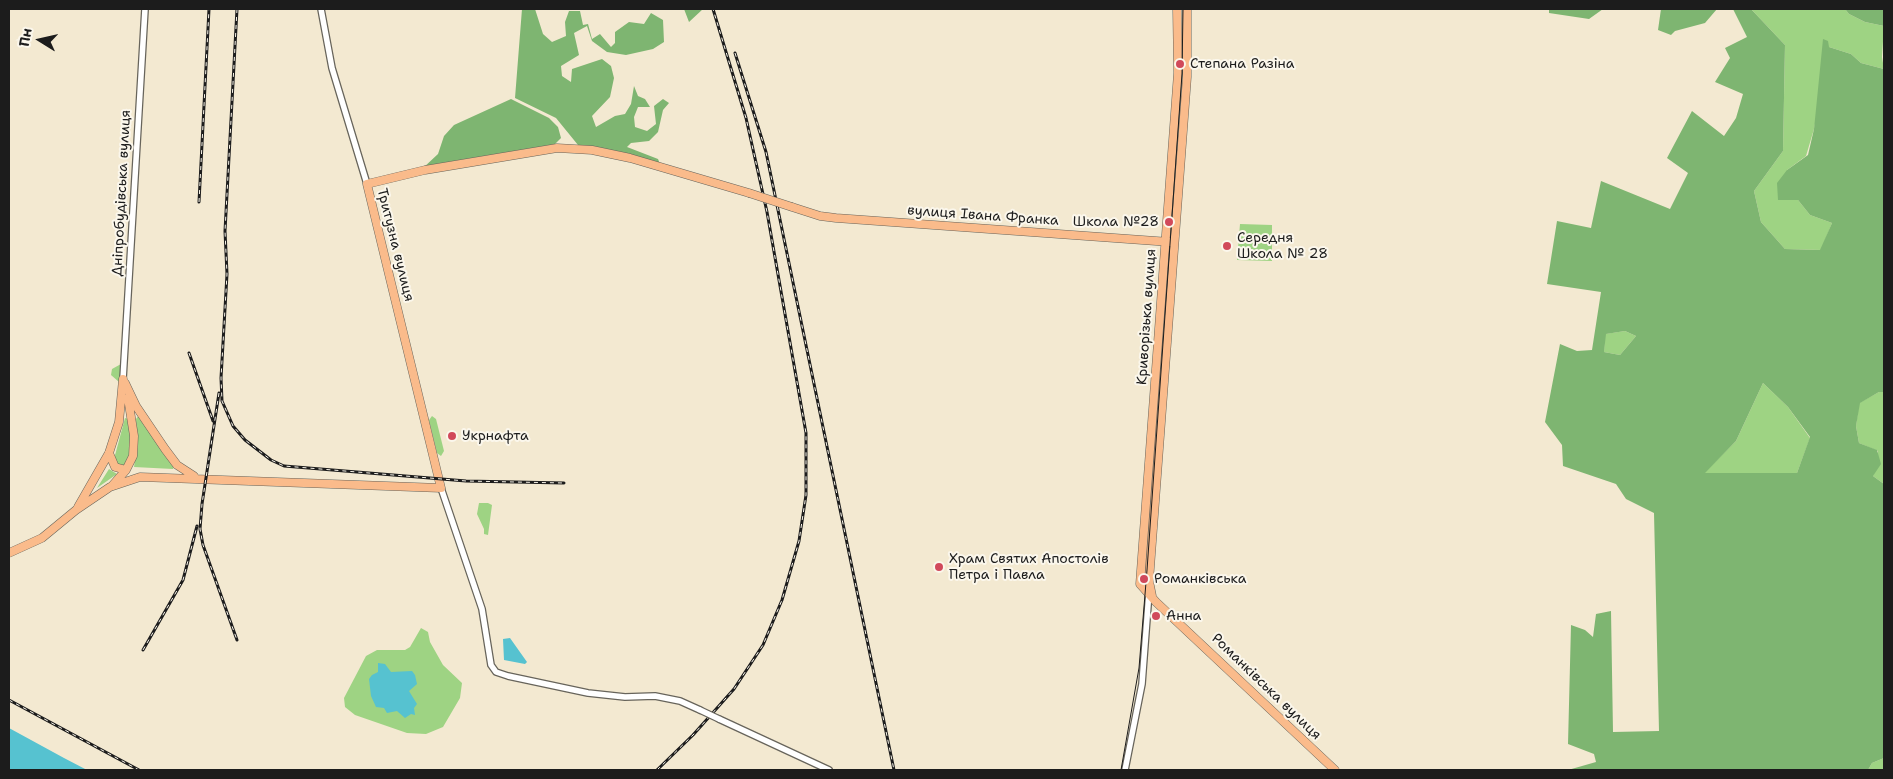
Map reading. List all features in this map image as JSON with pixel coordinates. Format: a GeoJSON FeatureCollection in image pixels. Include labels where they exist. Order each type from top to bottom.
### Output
{"type":"FeatureCollection","features":[{"type":"Feature","properties":{"kind":"main road","name":"Криворізька вулиця"},"geometry":{"type":"LineString","coordinates":[[1156,602],[1149,591],[1142,587],[1140,579],[1178,67],[1177,9]]}},
{"type":"Feature","properties":{"kind":"main road","name":"Криворізька вулиця"},"geometry":{"type":"LineString","coordinates":[[1149,591],[1188,61],[1187,9]]}},
{"type":"Feature","properties":{"kind":"main road","name":"вулиця Івана Франка"},"geometry":{"type":"LineString","coordinates":[[367,184],[425,170],[557,148],[592,150],[630,158],[828,217],[1175,242]]}},
{"type":"Feature","properties":{"kind":"main road","name":"Тритузна вулиця"},"geometry":{"type":"LineString","coordinates":[[367,184],[441,488]]}},
{"type":"Feature","properties":{"kind":"main road"},"geometry":{"type":"LineString","coordinates":[[9,553],[42,538],[76,510],[110,487],[126,470],[133,456],[131,411],[124,378]]}},
{"type":"Feature","properties":{"kind":"main road"},"geometry":{"type":"LineString","coordinates":[[76,510],[109,453],[119,422],[124,378]]}},
{"type":"Feature","properties":{"kind":"main road"},"geometry":{"type":"LineString","coordinates":[[126,388],[177,465],[185,472],[198,478]]}},
{"type":"Feature","properties":{"kind":"main road"},"geometry":{"type":"LineString","coordinates":[[119,422],[125,414],[131,411],[143,416]]}},
{"type":"Feature","properties":{"kind":"main road"},"geometry":{"type":"LineString","coordinates":[[109,453],[115,467],[126,470]]}},
{"type":"Feature","properties":{"kind":"main road"},"geometry":{"type":"LineString","coordinates":[[110,487],[140,477],[441,488]]}},
{"type":"Feature","properties":{"kind":"main road","name":"Романківська вулиця"},"geometry":{"type":"LineString","coordinates":[[1156,602],[1335,770]]}},
{"type":"Feature","properties":{"kind":"street","name":"Дніпробудівська вулиця"},"geometry":{"type":"LineString","coordinates":[[124,378],[145,9]]}},
{"type":"Feature","properties":{"kind":"street","name":"Тритузна вулиця"},"geometry":{"type":"LineString","coordinates":[[321,9],[332,68],[367,184]]}},
{"type":"Feature","properties":{"kind":"street"},"geometry":{"type":"LineString","coordinates":[[441,488],[482,609],[491,665],[496,672],[588,693],[625,697],[655,696],[680,701],[829,770]]}},
{"type":"Feature","properties":{"kind":"street","name":"Криворізька вулиця"},"geometry":{"type":"LineString","coordinates":[[1125,770],[1142,684],[1149,591]]}},
{"type":"Feature","properties":{"kind":"green space"},"geometry":{"type":"Polygon","coordinates":[[[522,9],[535,9],[543,34],[552,42],[566,36],[565,22],[569,11],[580,11],[583,25],[588,24],[592,39],[600,34],[611,47],[615,43],[615,32],[629,22],[644,24],[651,13],[663,20],[664,42],[653,49],[626,55],[607,52],[592,41],[587,26],[574,33],[579,55],[561,66],[562,76],[571,82],[572,69],[602,59],[611,66],[614,78],[610,97],[592,116],[596,127],[615,116],[625,114],[631,104],[634,86],[638,96],[645,99],[650,107],[638,107],[634,117],[635,127],[647,131],[656,124],[654,106],[663,99],[669,103],[663,110],[658,132],[649,141],[631,143],[627,147],[658,159],[660,164],[578,145],[556,118],[515,98],[522,9]]]}},
{"type":"Feature","properties":{"kind":"green space"},"geometry":{"type":"Polygon","coordinates":[[[684,9],[703,9],[689,22],[684,9]]]}},
{"type":"Feature","properties":{"kind":"green space"},"geometry":{"type":"Polygon","coordinates":[[[1549,9],[1603,9],[1589,19],[1549,13],[1549,9]]]}},
{"type":"Feature","properties":{"kind":"green space"},"geometry":{"type":"Polygon","coordinates":[[[1661,9],[1717,9],[1705,23],[1675,31],[1671,35],[1658,30],[1661,9]]]}},
{"type":"Feature","properties":{"kind":"green space"},"geometry":{"type":"Polygon","coordinates":[[[1733,9],[1751,9],[1785,45],[1783,151],[1754,191],[1761,222],[1785,249],[1820,250],[1832,223],[1810,215],[1798,200],[1778,200],[1777,183],[1787,170],[1808,155],[1814,129],[1823,39],[1828,41],[1829,47],[1851,54],[1861,63],[1884,69],[1884,392],[1879,392],[1860,403],[1856,426],[1859,443],[1877,450],[1881,464],[1873,476],[1884,484],[1884,758],[1872,763],[1868,770],[1568,770],[1596,762],[1594,754],[1568,744],[1571,625],[1585,630],[1593,637],[1596,614],[1611,611],[1613,732],[1659,731],[1654,513],[1626,499],[1616,484],[1563,466],[1562,445],[1545,422],[1560,344],[1577,351],[1592,350],[1601,292],[1547,284],[1557,221],[1591,228],[1601,181],[1670,209],[1688,173],[1667,158],[1692,111],[1724,136],[1736,118],[1743,94],[1715,82],[1730,58],[1725,48],[1747,37],[1733,9]],[[1625,331],[1606,334],[1604,352],[1620,355],[1636,336],[1625,331]],[[1763,383],[1736,441],[1705,473],[1797,473],[1810,437],[1788,407],[1763,383]]]}},
{"type":"Feature","properties":{"kind":"green space"},"geometry":{"type":"Polygon","coordinates":[[[1751,9],[1845,9],[1849,14],[1865,22],[1884,26],[1882,57],[1884,69],[1861,63],[1851,54],[1829,47],[1814,129],[1806,156],[1787,170],[1798,200],[1810,215],[1832,223],[1821,250],[1785,249],[1761,222],[1754,191],[1783,151],[1785,45],[1751,9]]]}},
{"type":"Feature","properties":{"kind":"green space"},"geometry":{"type":"Polygon","coordinates":[[[1845,9],[1884,9],[1884,26],[1865,22],[1849,14],[1845,9]]]}},
{"type":"Feature","properties":{"kind":"green space"},"geometry":{"type":"Polygon","coordinates":[[[511,99],[549,118],[558,127],[561,138],[553,146],[423,168],[438,154],[444,136],[454,125],[511,99]]]}},
{"type":"Feature","properties":{"kind":"green space"},"geometry":{"type":"Polygon","coordinates":[[[1240,224],[1272,225],[1272,261],[1237,260],[1240,224]]]}},
{"type":"Feature","properties":{"kind":"green space"},"geometry":{"type":"Polygon","coordinates":[[[1625,331],[1636,336],[1620,355],[1604,352],[1605,334],[1625,331]]]}},
{"type":"Feature","properties":{"kind":"green space"},"geometry":{"type":"Polygon","coordinates":[[[121,364],[121,381],[119,382],[111,375],[112,369],[121,364]]]}},
{"type":"Feature","properties":{"kind":"green space"},"geometry":{"type":"Polygon","coordinates":[[[1763,383],[1788,407],[1810,438],[1797,473],[1704,473],[1736,441],[1763,383]]]}},
{"type":"Feature","properties":{"kind":"green space"},"geometry":{"type":"Polygon","coordinates":[[[1879,392],[1884,392],[1884,484],[1873,476],[1878,451],[1859,443],[1856,426],[1859,403],[1879,392]]]}},
{"type":"Feature","properties":{"kind":"green space"},"geometry":{"type":"Polygon","coordinates":[[[139,415],[174,466],[173,469],[134,467],[137,447],[136,419],[139,415]]]}},
{"type":"Feature","properties":{"kind":"green space"},"geometry":{"type":"Polygon","coordinates":[[[432,416],[436,419],[444,451],[441,456],[437,453],[429,420],[432,416]]]}},
{"type":"Feature","properties":{"kind":"green space"},"geometry":{"type":"Polygon","coordinates":[[[125,418],[128,419],[131,439],[129,458],[124,467],[116,465],[114,459],[125,418]]]}},
{"type":"Feature","properties":{"kind":"green space"},"geometry":{"type":"Polygon","coordinates":[[[109,469],[117,474],[97,488],[109,469]]]}},
{"type":"Feature","properties":{"kind":"green space"},"geometry":{"type":"Polygon","coordinates":[[[479,503],[492,505],[488,535],[484,534],[484,529],[477,514],[479,503]]]}},
{"type":"Feature","properties":{"kind":"green space"},"geometry":{"type":"Polygon","coordinates":[[[421,628],[428,632],[430,642],[443,665],[462,683],[460,698],[443,727],[426,734],[407,733],[355,715],[345,707],[344,698],[366,656],[377,650],[405,650],[410,647],[421,628]]]}},
{"type":"Feature","properties":{"kind":"green space"},"geometry":{"type":"Polygon","coordinates":[[[1884,758],[1884,770],[1868,770],[1872,763],[1884,758]]]}},
{"type":"Feature","properties":{"kind":"water"},"geometry":{"type":"Polygon","coordinates":[[[510,638],[527,662],[525,664],[504,660],[503,639],[510,638]]]}},
{"type":"Feature","properties":{"kind":"water"},"geometry":{"type":"Polygon","coordinates":[[[378,663],[385,664],[391,672],[412,671],[415,675],[417,684],[409,691],[417,704],[414,708],[415,715],[411,714],[405,718],[397,711],[387,713],[384,708],[376,707],[371,696],[369,679],[378,672],[378,663]]]}},
{"type":"Feature","properties":{"kind":"water"},"geometry":{"type":"Polygon","coordinates":[[[9,728],[64,758],[87,770],[9,770],[9,728]]]}},
{"type":"Feature","properties":{"kind":"tram line"},"geometry":{"type":"LineString","coordinates":[[1121,770],[1139,668],[1147,570],[1182,74],[1183,9]]}},
{"type":"Feature","properties":{"kind":"railway"},"geometry":{"type":"LineString","coordinates":[[199,202],[209,9]]}},
{"type":"Feature","properties":{"kind":"railway"},"geometry":{"type":"LineString","coordinates":[[237,9],[225,231],[227,274],[221,378],[222,401],[233,426],[245,440],[271,460],[284,466],[466,481],[564,483]]}},
{"type":"Feature","properties":{"kind":"railway"},"geometry":{"type":"LineString","coordinates":[[657,770],[693,735],[734,689],[763,645],[782,600],[799,541],[806,495],[806,433],[767,212],[746,118],[713,9]]}},
{"type":"Feature","properties":{"kind":"railway"},"geometry":{"type":"LineString","coordinates":[[735,53],[766,152],[894,770]]}},
{"type":"Feature","properties":{"kind":"railway"},"geometry":{"type":"LineString","coordinates":[[189,353],[213,421]]}},
{"type":"Feature","properties":{"kind":"railway"},"geometry":{"type":"LineString","coordinates":[[219,393],[200,529],[203,545],[237,640]]}},
{"type":"Feature","properties":{"kind":"railway"},"geometry":{"type":"LineString","coordinates":[[143,650],[183,580],[197,526]]}},
{"type":"Feature","properties":{"kind":"railway"},"geometry":{"type":"LineString","coordinates":[[9,700],[139,770]]}},
{"type":"Feature","properties":{"kind":"place","name":"Степана Разіна"},"geometry":{"type":"Point","coordinates":[1180,64]}},
{"type":"Feature","properties":{"kind":"place","name":"Школа №28"},"geometry":{"type":"Point","coordinates":[1169,222]}},
{"type":"Feature","properties":{"kind":"place","name":"Середня Школа № 28"},"geometry":{"type":"Point","coordinates":[1227,246]}},
{"type":"Feature","properties":{"kind":"place","name":"Укрнафта"},"geometry":{"type":"Point","coordinates":[452,436]}},
{"type":"Feature","properties":{"kind":"place","name":"Храм Святих Апостолів Петра і Павла"},"geometry":{"type":"Point","coordinates":[939,567]}},
{"type":"Feature","properties":{"kind":"place","name":"Романківська"},"geometry":{"type":"Point","coordinates":[1144,579]}},
{"type":"Feature","properties":{"kind":"place","name":"Анна"},"geometry":{"type":"Point","coordinates":[1156,616]}}]}
